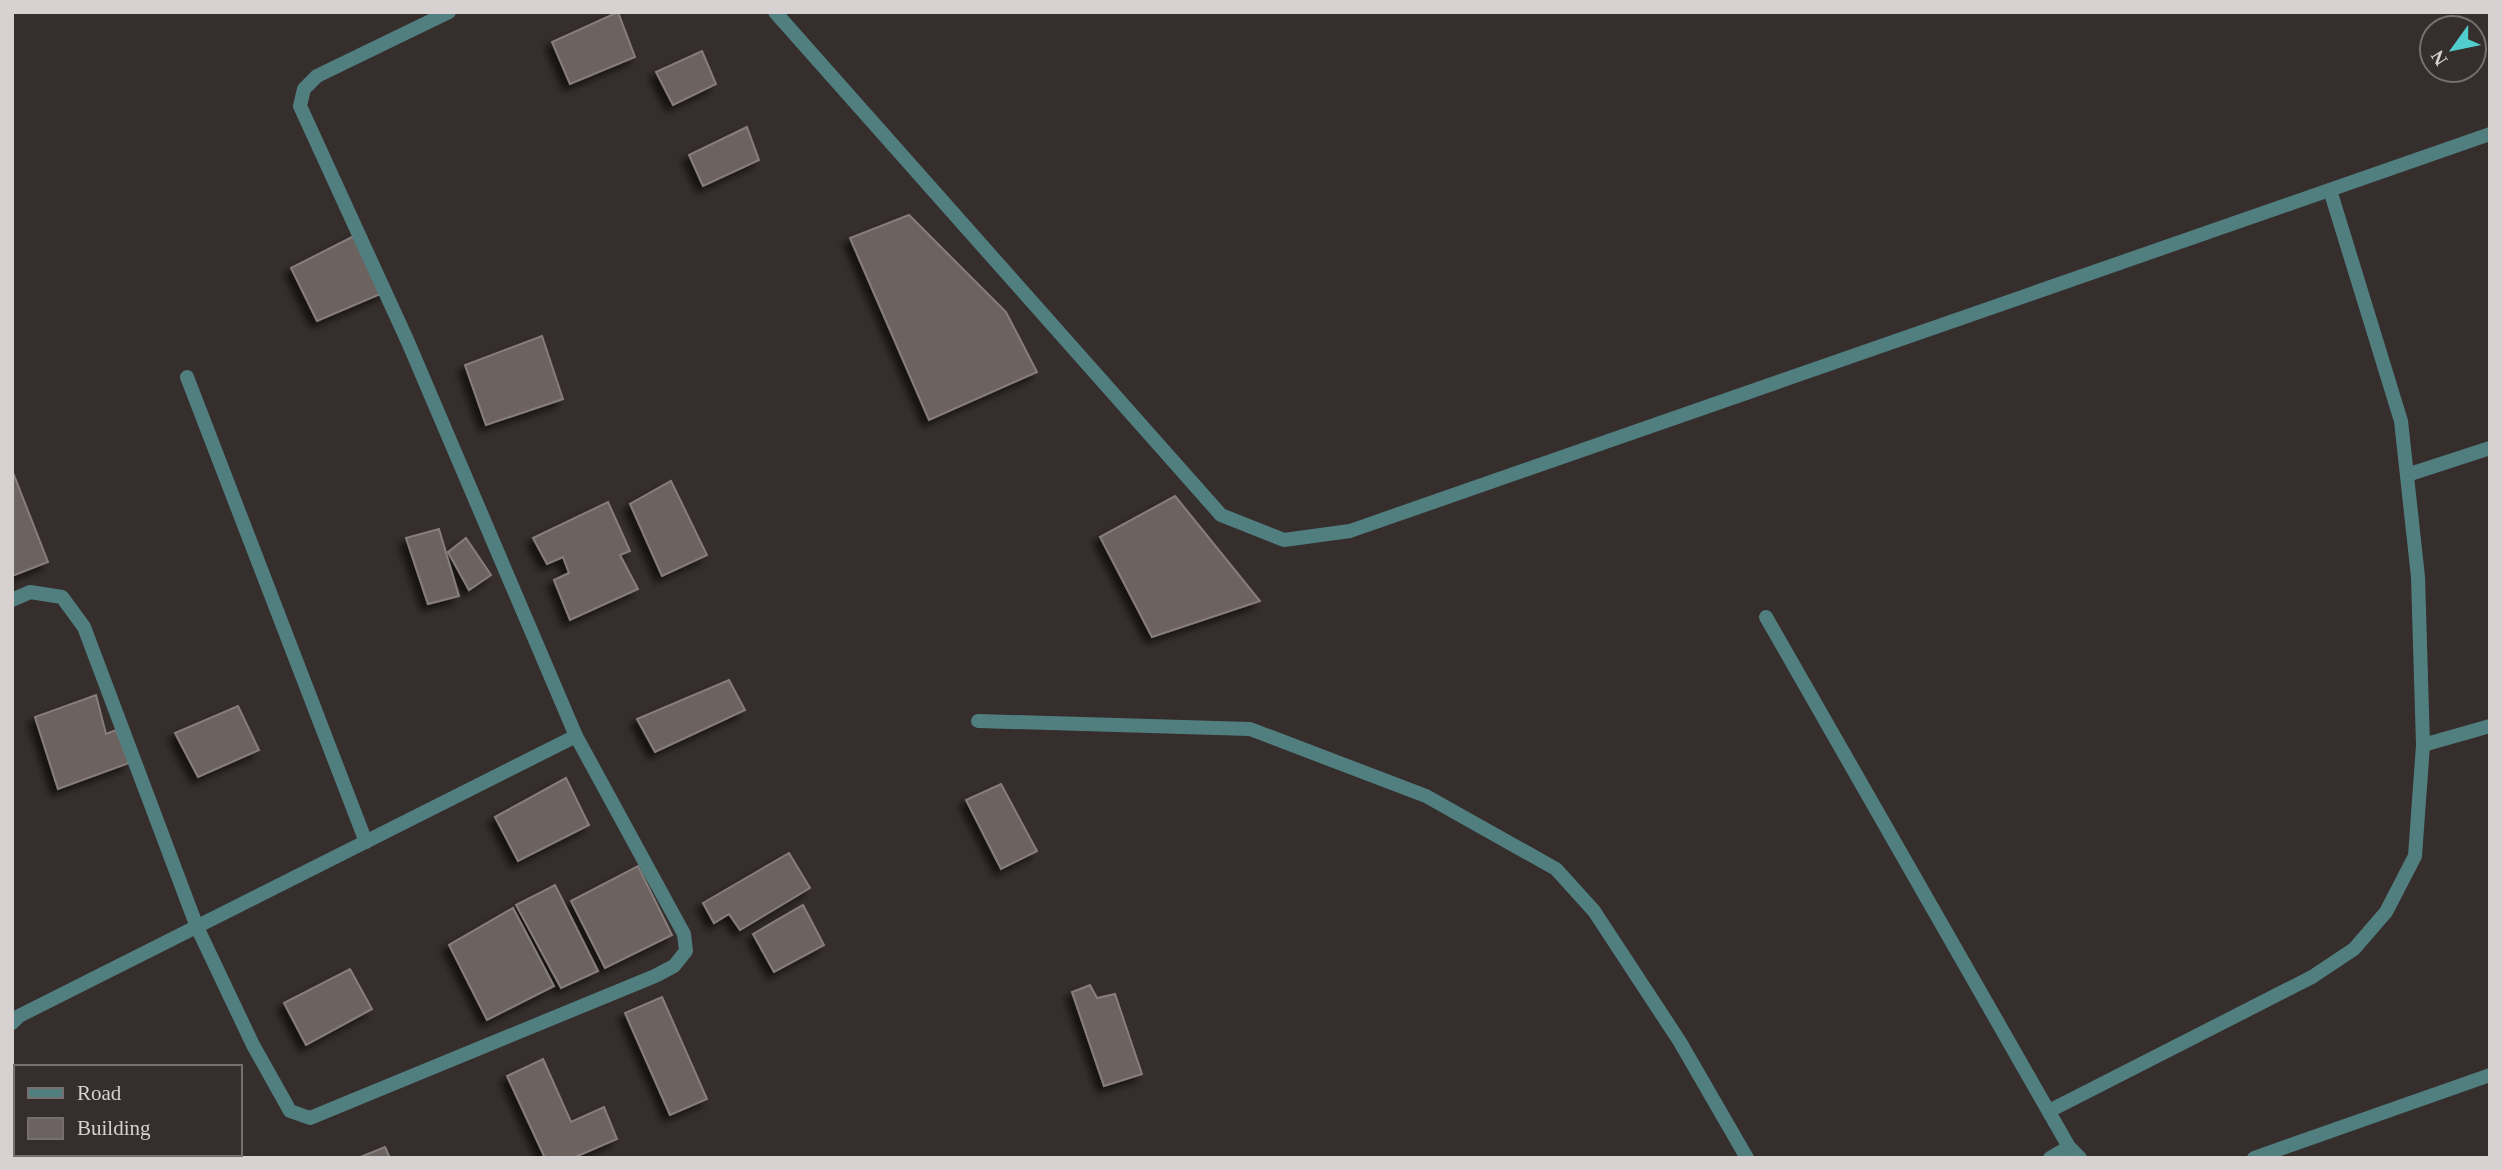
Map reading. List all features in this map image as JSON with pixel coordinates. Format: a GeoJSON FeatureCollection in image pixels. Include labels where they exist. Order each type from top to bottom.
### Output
{"type":"FeatureCollection","features":[{"type":"Feature","properties":{"kind":"street"},"geometry":{"type":"LineString","coordinates":[[12,600],[30,592],[62,597],[84,627],[197,927],[253,1045],[290,1111],[310,1118],[654,976],[674,966],[686,951],[684,934],[576,736],[408,342],[300,106],[304,89],[317,76],[449,12]]}},
{"type":"Feature","properties":{"kind":"street"},"geometry":{"type":"LineString","coordinates":[[775,12],[1221,515],[1284,540],[1350,531],[2490,134]]}},
{"type":"Feature","properties":{"kind":"street"},"geometry":{"type":"LineString","coordinates":[[2049,1111],[2312,977],[2354,949],[2386,912],[2415,856],[2423,745],[2418,578],[2401,421],[2330,190]]}},
{"type":"Feature","properties":{"kind":"street"},"geometry":{"type":"LineString","coordinates":[[187,377],[366,842]]}},
{"type":"Feature","properties":{"kind":"street"},"geometry":{"type":"LineString","coordinates":[[2407,475],[2490,448]]}},
{"type":"Feature","properties":{"kind":"street"},"geometry":{"type":"LineString","coordinates":[[1766,617],[2069,1147],[2080,1158]]}},
{"type":"Feature","properties":{"kind":"street"},"geometry":{"type":"LineString","coordinates":[[978,721],[1250,729],[1426,796],[1556,869],[1594,911],[1680,1042],[1747,1158]]}},
{"type":"Feature","properties":{"kind":"street"},"geometry":{"type":"LineString","coordinates":[[2423,745],[2490,726]]}},
{"type":"Feature","properties":{"kind":"street"},"geometry":{"type":"LineString","coordinates":[[12,1023],[19,1016],[576,736]]}},
{"type":"Feature","properties":{"kind":"street"},"geometry":{"type":"LineString","coordinates":[[2254,1158],[2490,1075]]}},
{"type":"Feature","properties":{"kind":"street"},"geometry":{"type":"LineString","coordinates":[[2050,1158],[2069,1147]]}},
{"type":"Feature","properties":{"kind":"building"},"geometry":{"type":"Polygon","coordinates":[[[618,12],[635,57],[570,84],[552,42],[618,12]]]}},
{"type":"Feature","properties":{"kind":"building"},"geometry":{"type":"Polygon","coordinates":[[[702,51],[716,84],[673,105],[656,72],[702,51]]]}},
{"type":"Feature","properties":{"kind":"building"},"geometry":{"type":"Polygon","coordinates":[[[747,127],[759,160],[703,186],[689,155],[747,127]]]}},
{"type":"Feature","properties":{"kind":"building"},"geometry":{"type":"Polygon","coordinates":[[[909,215],[1006,312],[1037,372],[929,420],[850,238],[909,215]]]}},
{"type":"Feature","properties":{"kind":"building"},"geometry":{"type":"Polygon","coordinates":[[[360,233],[385,292],[317,321],[291,268],[360,233]]]}},
{"type":"Feature","properties":{"kind":"building"},"geometry":{"type":"Polygon","coordinates":[[[542,336],[563,399],[486,425],[465,365],[542,336]]]}},
{"type":"Feature","properties":{"kind":"building"},"geometry":{"type":"Polygon","coordinates":[[[12,470],[48,562],[12,576],[12,470]]]}},
{"type":"Feature","properties":{"kind":"building"},"geometry":{"type":"Polygon","coordinates":[[[671,481],[707,555],[662,576],[630,504],[671,481]]]}},
{"type":"Feature","properties":{"kind":"building"},"geometry":{"type":"Polygon","coordinates":[[[1175,496],[1260,601],[1152,637],[1100,537],[1175,496]]]}},
{"type":"Feature","properties":{"kind":"building"},"geometry":{"type":"Polygon","coordinates":[[[608,502],[630,551],[620,555],[638,589],[570,620],[554,580],[569,573],[563,557],[547,564],[533,538],[608,502]]]}},
{"type":"Feature","properties":{"kind":"building"},"geometry":{"type":"Polygon","coordinates":[[[439,529],[459,596],[428,604],[406,538],[439,529]]]}},
{"type":"Feature","properties":{"kind":"building"},"geometry":{"type":"Polygon","coordinates":[[[466,538],[491,575],[469,590],[448,552],[466,538]]]}},
{"type":"Feature","properties":{"kind":"building"},"geometry":{"type":"Polygon","coordinates":[[[729,680],[745,710],[655,752],[637,719],[729,680]]]}},
{"type":"Feature","properties":{"kind":"building"},"geometry":{"type":"Polygon","coordinates":[[[96,695],[106,734],[116,730],[129,763],[58,789],[35,717],[96,695]]]}},
{"type":"Feature","properties":{"kind":"building"},"geometry":{"type":"Polygon","coordinates":[[[238,706],[259,750],[198,777],[175,733],[238,706]]]}},
{"type":"Feature","properties":{"kind":"building"},"geometry":{"type":"Polygon","coordinates":[[[566,778],[589,825],[518,861],[495,817],[566,778]]]}},
{"type":"Feature","properties":{"kind":"building"},"geometry":{"type":"Polygon","coordinates":[[[1001,784],[1037,851],[1001,869],[966,800],[1001,784]]]}},
{"type":"Feature","properties":{"kind":"building"},"geometry":{"type":"Polygon","coordinates":[[[789,853],[810,888],[740,930],[729,914],[714,923],[703,903],[789,853]]]}},
{"type":"Feature","properties":{"kind":"building"},"geometry":{"type":"Polygon","coordinates":[[[638,866],[672,935],[605,968],[571,901],[638,866]]]}},
{"type":"Feature","properties":{"kind":"building"},"geometry":{"type":"Polygon","coordinates":[[[555,885],[598,971],[561,988],[516,905],[555,885]]]}},
{"type":"Feature","properties":{"kind":"building"},"geometry":{"type":"Polygon","coordinates":[[[803,905],[824,945],[774,972],[753,934],[803,905]]]}},
{"type":"Feature","properties":{"kind":"building"},"geometry":{"type":"Polygon","coordinates":[[[513,908],[554,986],[487,1020],[449,945],[513,908]]]}},
{"type":"Feature","properties":{"kind":"building"},"geometry":{"type":"Polygon","coordinates":[[[350,969],[372,1009],[306,1045],[284,1003],[350,969]]]}},
{"type":"Feature","properties":{"kind":"building"},"geometry":{"type":"Polygon","coordinates":[[[1090,985],[1097,998],[1115,994],[1142,1074],[1104,1086],[1072,992],[1090,985]]]}},
{"type":"Feature","properties":{"kind":"building"},"geometry":{"type":"Polygon","coordinates":[[[662,997],[707,1099],[670,1115],[625,1013],[662,997]]]}},
{"type":"Feature","properties":{"kind":"building"},"geometry":{"type":"Polygon","coordinates":[[[543,1059],[571,1122],[604,1107],[617,1139],[573,1158],[545,1158],[507,1076],[543,1059]]]}},
{"type":"Feature","properties":{"kind":"building"},"geometry":{"type":"Polygon","coordinates":[[[385,1147],[390,1158],[358,1158],[385,1147]]]}}]}
